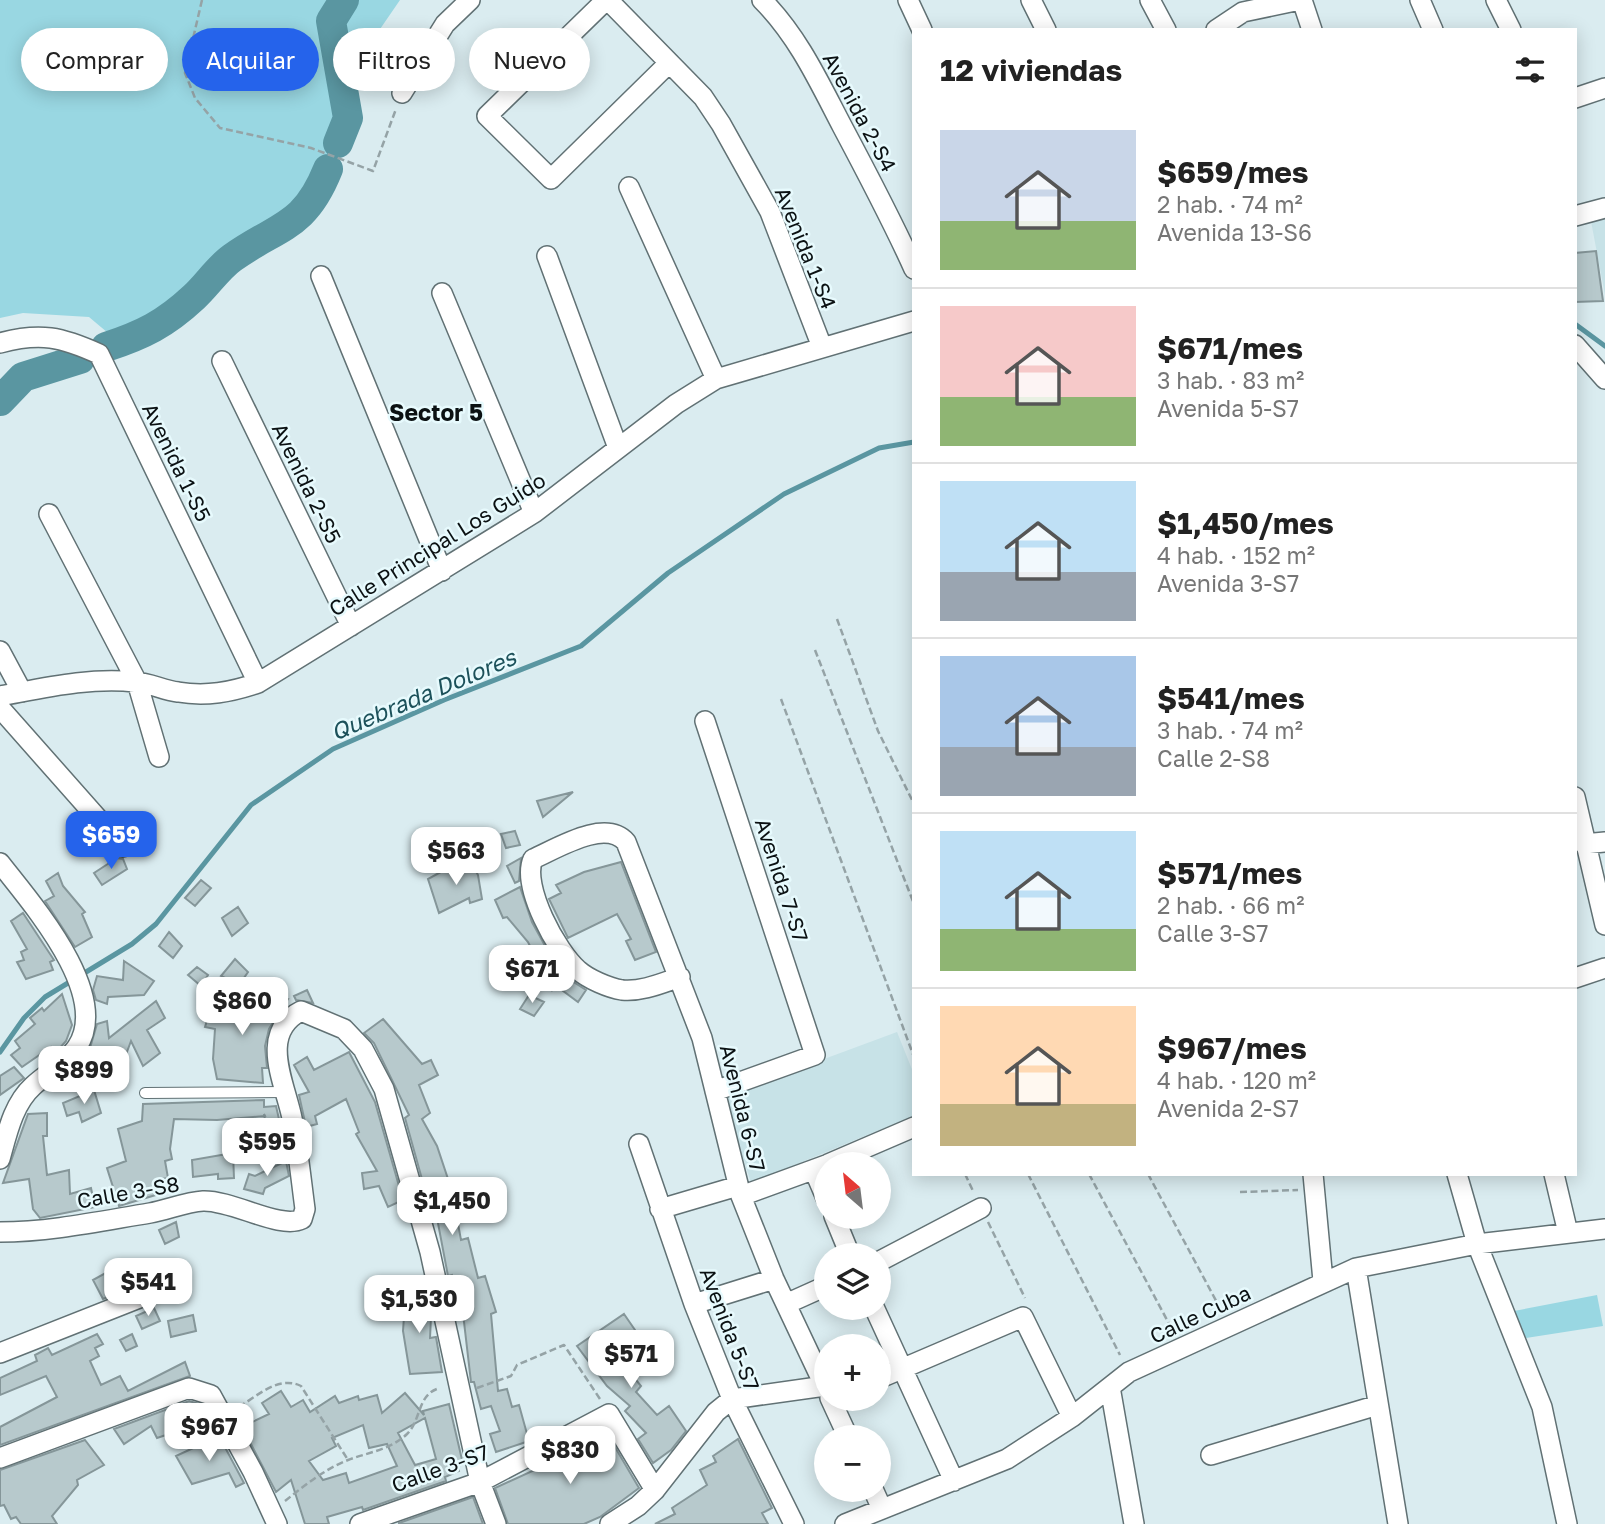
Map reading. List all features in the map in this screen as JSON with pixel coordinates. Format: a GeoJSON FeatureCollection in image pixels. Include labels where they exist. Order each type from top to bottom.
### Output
{"type":"FeatureCollection","features":[{"type":"Feature","properties":{"kind":"street"},"geometry":{"type":"LineString","coordinates":[[402,93],[445,24],[470,0]]}},
{"type":"Feature","properties":{"kind":"street"},"geometry":{"type":"LineString","coordinates":[[607,0],[486,116],[551,179],[668,64]]}},
{"type":"Feature","properties":{"kind":"street","name":"Avenida 1-S4"},"geometry":{"type":"LineString","coordinates":[[607,0],[703,97],[770,212],[822,347]]}},
{"type":"Feature","properties":{"kind":"street","name":"Avenida 2-S4"},"geometry":{"type":"LineString","coordinates":[[762,0],[779,17],[816,76],[894,225],[912,266]]}},
{"type":"Feature","properties":{"kind":"street"},"geometry":{"type":"LineString","coordinates":[[908,0],[921,28]]}},
{"type":"Feature","properties":{"kind":"street"},"geometry":{"type":"LineString","coordinates":[[1031,0],[1045,28]]}},
{"type":"Feature","properties":{"kind":"street"},"geometry":{"type":"LineString","coordinates":[[1150,0],[1165,28]]}},
{"type":"Feature","properties":{"kind":"street"},"geometry":{"type":"LineString","coordinates":[[1218,28],[1241,6],[1301,0],[1311,28]]}},
{"type":"Feature","properties":{"kind":"street"},"geometry":{"type":"LineString","coordinates":[[1420,0],[1432,28]]}},
{"type":"Feature","properties":{"kind":"street"},"geometry":{"type":"LineString","coordinates":[[1496,0],[1510,28]]}},
{"type":"Feature","properties":{"kind":"street"},"geometry":{"type":"LineString","coordinates":[[1577,97],[1605,88]]}},
{"type":"Feature","properties":{"kind":"street"},"geometry":{"type":"LineString","coordinates":[[629,187],[716,379]]}},
{"type":"Feature","properties":{"kind":"street"},"geometry":{"type":"LineString","coordinates":[[1577,215],[1605,208]]}},
{"type":"Feature","properties":{"kind":"street"},"geometry":{"type":"LineString","coordinates":[[547,256],[618,448]]}},
{"type":"Feature","properties":{"kind":"street"},"geometry":{"type":"LineString","coordinates":[[321,276],[442,571]]}},
{"type":"Feature","properties":{"kind":"street"},"geometry":{"type":"LineString","coordinates":[[442,293],[534,513]]}},
{"type":"Feature","properties":{"kind":"street","name":"Calle Principal Los Guido"},"geometry":{"type":"LineString","coordinates":[[0,696],[84,682],[137,681],[177,692],[207,695],[229,692],[258,683],[534,513],[676,404],[716,379],[912,322]]}},
{"type":"Feature","properties":{"kind":"street","name":"Avenida 1-S5"},"geometry":{"type":"LineString","coordinates":[[0,343],[27,336],[66,340],[99,354],[258,683]]}},
{"type":"Feature","properties":{"kind":"street"},"geometry":{"type":"LineString","coordinates":[[1577,347],[1605,379]]}},
{"type":"Feature","properties":{"kind":"street","name":"Avenida 2-S5"},"geometry":{"type":"LineString","coordinates":[[222,361],[351,626]]}},
{"type":"Feature","properties":{"kind":"street"},"geometry":{"type":"LineString","coordinates":[[49,514],[137,681],[159,757]]}},
{"type":"Feature","properties":{"kind":"street"},"geometry":{"type":"LineString","coordinates":[[0,652],[22,692]]}},
{"type":"Feature","properties":{"kind":"street"},"geometry":{"type":"LineString","coordinates":[[0,708],[123,847]]}},
{"type":"Feature","properties":{"kind":"street","name":"Avenida 7-S7"},"geometry":{"type":"LineString","coordinates":[[705,721],[815,1055],[715,1091]]}},
{"type":"Feature","properties":{"kind":"street"},"geometry":{"type":"LineString","coordinates":[[1577,815],[1582,856],[1605,925]]}},
{"type":"Feature","properties":{"kind":"street","name":"Avenida 6-S7"},"geometry":{"type":"LineString","coordinates":[[681,977],[639,990],[621,990],[579,972],[565,956],[531,891],[529,876],[533,859],[592,835],[609,832],[621,836],[634,857],[681,977],[702,1038],[740,1191],[774,1279],[814,1361]]}},
{"type":"Feature","properties":{"kind":"street"},"geometry":{"type":"LineString","coordinates":[[1582,856],[1605,842]]}},
{"type":"Feature","properties":{"kind":"street"},"geometry":{"type":"LineString","coordinates":[[0,863],[44,921],[70,964],[83,995],[86,1024],[78,1045],[61,1064],[30,1088],[7,1124],[0,1159]]}},
{"type":"Feature","properties":{"kind":"street"},"geometry":{"type":"LineString","coordinates":[[1577,977],[1605,968]]}},
{"type":"Feature","properties":{"kind":"street"},"geometry":{"type":"LineString","coordinates":[[284,1093],[279,1037],[287,1019],[301,1012],[321,1017],[344,1029],[363,1049],[384,1089],[412,1184],[462,1393],[480,1482],[496,1524]]}},
{"type":"Feature","properties":{"kind":"street","name":"Calle 3-S8"},"geometry":{"type":"LineString","coordinates":[[0,1232],[55,1228],[203,1201],[261,1213],[281,1223],[292,1224],[302,1219],[305,1209],[292,1116],[284,1093]]}},
{"type":"Feature","properties":{"kind":"street"},"geometry":{"type":"LineString","coordinates":[[855,1152],[912,1128]]}},
{"type":"Feature","properties":{"kind":"street","name":"Avenida 5-S7"},"geometry":{"type":"LineString","coordinates":[[639,1144],[694,1304],[732,1399],[794,1524]]}},
{"type":"Feature","properties":{"kind":"street"},"geometry":{"type":"LineString","coordinates":[[660,1209],[740,1191],[814,1168]]}},
{"type":"Feature","properties":{"kind":"street"},"geometry":{"type":"LineString","coordinates":[[1458,1176],[1477,1244],[1542,1407],[1567,1524]]}},
{"type":"Feature","properties":{"kind":"street"},"geometry":{"type":"LineString","coordinates":[[1554,1176],[1568,1233]]}},
{"type":"Feature","properties":{"kind":"street"},"geometry":{"type":"LineString","coordinates":[[1314,1182],[1323,1281]]}},
{"type":"Feature","properties":{"kind":"street"},"geometry":{"type":"LineString","coordinates":[[891,1255],[981,1208]]}},
{"type":"Feature","properties":{"kind":"street","name":"Calle Cuba"},"geometry":{"type":"LineString","coordinates":[[845,1524],[1007,1460],[1072,1417],[1129,1372],[1356,1268],[1477,1244],[1605,1229]]}},
{"type":"Feature","properties":{"kind":"street"},"geometry":{"type":"LineString","coordinates":[[1356,1268],[1378,1405],[1391,1522]]}},
{"type":"Feature","properties":{"kind":"street"},"geometry":{"type":"LineString","coordinates":[[694,1304],[774,1279]]}},
{"type":"Feature","properties":{"kind":"street"},"geometry":{"type":"LineString","coordinates":[[786,1304],[814,1291]]}},
{"type":"Feature","properties":{"kind":"street"},"geometry":{"type":"LineString","coordinates":[[0,1353],[152,1293]]}},
{"type":"Feature","properties":{"kind":"street"},"geometry":{"type":"LineString","coordinates":[[891,1373],[1023,1317],[1072,1417]]}},
{"type":"Feature","properties":{"kind":"street"},"geometry":{"type":"LineString","coordinates":[[880,1320],[954,1481]]}},
{"type":"Feature","properties":{"kind":"street"},"geometry":{"type":"LineString","coordinates":[[1110,1387],[1134,1524]]}},
{"type":"Feature","properties":{"kind":"street"},"geometry":{"type":"LineString","coordinates":[[0,1458],[189,1388],[201,1389],[211,1395],[253,1472],[273,1519]]}},
{"type":"Feature","properties":{"kind":"street"},"geometry":{"type":"LineString","coordinates":[[610,1524],[638,1506],[655,1490],[716,1412],[732,1399],[814,1395]]}},
{"type":"Feature","properties":{"kind":"street"},"geometry":{"type":"LineString","coordinates":[[1211,1455],[1378,1405]]}},
{"type":"Feature","properties":{"kind":"street"},"geometry":{"type":"LineString","coordinates":[[609,1414],[655,1490]]}},
{"type":"Feature","properties":{"kind":"street","name":"Calle 3-S7"},"geometry":{"type":"LineString","coordinates":[[360,1524],[480,1482],[609,1414]]}},
{"type":"Feature","properties":{"kind":"street"},"geometry":{"type":"LineString","coordinates":[[879,1502],[882,1508]]}},
{"type":"Feature","properties":{"kind":"lane"},"geometry":{"type":"LineString","coordinates":[[145,1093],[284,1093]]}},
{"type":"Feature","properties":{"kind":"path"},"geometry":{"type":"LineString","coordinates":[[202,0],[185,73],[195,98],[220,128],[311,148],[373,171],[402,93]]}},
{"type":"Feature","properties":{"kind":"path"},"geometry":{"type":"LineString","coordinates":[[837,618],[878,732],[912,800]]}},
{"type":"Feature","properties":{"kind":"path"},"geometry":{"type":"LineString","coordinates":[[815,650],[912,899]]}},
{"type":"Feature","properties":{"kind":"path"},"geometry":{"type":"LineString","coordinates":[[781,698],[912,1051]]}},
{"type":"Feature","properties":{"kind":"path"},"geometry":{"type":"LineString","coordinates":[[966,1176],[1028,1306],[1023,1317]]}},
{"type":"Feature","properties":{"kind":"path"},"geometry":{"type":"LineString","coordinates":[[1029,1176],[1129,1372]]}},
{"type":"Feature","properties":{"kind":"path"},"geometry":{"type":"LineString","coordinates":[[1090,1176],[1182,1348]]}},
{"type":"Feature","properties":{"kind":"path"},"geometry":{"type":"LineString","coordinates":[[1149,1176],[1229,1326]]}},
{"type":"Feature","properties":{"kind":"path"},"geometry":{"type":"LineString","coordinates":[[1240,1192],[1314,1182]]}},
{"type":"Feature","properties":{"kind":"path"},"geometry":{"type":"LineString","coordinates":[[273,1519],[312,1480],[348,1460],[391,1446],[407,1434],[424,1398],[435,1390],[462,1393],[511,1376],[517,1366],[564,1345],[609,1414]]}},
{"type":"Feature","properties":{"kind":"path"},"geometry":{"type":"LineString","coordinates":[[223,1417],[279,1383],[292,1381],[301,1386],[348,1460]]}},
{"type":"Feature","properties":{"kind":"shaded area"},"geometry":{"type":"Polygon","coordinates":[[[0,0],[400,0],[381,28],[333,28],[333,91],[348,91],[343,115],[317,183],[294,210],[226,249],[189,288],[147,320],[114,338],[89,317],[23,313],[0,318],[0,0]]]}},
{"type":"Feature","properties":{"kind":"shaded area"},"geometry":{"type":"Polygon","coordinates":[[[1605,213],[1605,295],[1590,216],[1605,213]]]}},
{"type":"Feature","properties":{"kind":"shaded area"},"geometry":{"type":"Polygon","coordinates":[[[897,1032],[912,1070],[912,1116],[826,1152],[814,1152],[814,1157],[751,1183],[724,1096],[897,1032]]]}},
{"type":"Feature","properties":{"kind":"shaded area"},"geometry":{"type":"Polygon","coordinates":[[[1597,1295],[1603,1326],[1526,1338],[1514,1311],[1597,1295]]]}},
{"type":"Feature","properties":{"kind":"building"},"geometry":{"type":"Polygon","coordinates":[[[1596,251],[1603,301],[1577,302],[1577,253],[1596,251]]]}},
{"type":"Feature","properties":{"kind":"building"},"geometry":{"type":"Polygon","coordinates":[[[573,792],[543,817],[537,801],[573,792]]]}},
{"type":"Feature","properties":{"kind":"building"},"geometry":{"type":"Polygon","coordinates":[[[515,831],[520,845],[506,848],[501,834],[515,831]]]}},
{"type":"Feature","properties":{"kind":"building"},"geometry":{"type":"Polygon","coordinates":[[[117,858],[123,859],[127,869],[102,885],[94,873],[117,858]]]}},
{"type":"Feature","properties":{"kind":"building"},"geometry":{"type":"Polygon","coordinates":[[[521,858],[519,881],[515,883],[507,866],[521,858]]]}},
{"type":"Feature","properties":{"kind":"building"},"geometry":{"type":"Polygon","coordinates":[[[470,860],[478,875],[482,899],[470,903],[469,898],[439,913],[428,879],[448,868],[450,873],[470,860]]]}},
{"type":"Feature","properties":{"kind":"building"},"geometry":{"type":"Polygon","coordinates":[[[621,862],[656,952],[635,960],[626,941],[631,939],[617,914],[568,938],[549,899],[561,893],[556,885],[584,872],[621,862]]]}},
{"type":"Feature","properties":{"kind":"building"},"geometry":{"type":"Polygon","coordinates":[[[58,873],[63,886],[85,912],[82,914],[92,937],[75,947],[45,901],[54,896],[46,881],[58,873]]]}},
{"type":"Feature","properties":{"kind":"building"},"geometry":{"type":"Polygon","coordinates":[[[201,880],[211,888],[195,906],[185,898],[201,880]]]}},
{"type":"Feature","properties":{"kind":"building"},"geometry":{"type":"Polygon","coordinates":[[[520,887],[532,922],[550,955],[569,979],[586,990],[578,1002],[555,985],[552,990],[528,942],[507,917],[503,918],[495,900],[520,887]]]}},
{"type":"Feature","properties":{"kind":"building"},"geometry":{"type":"Polygon","coordinates":[[[238,907],[248,923],[232,936],[222,918],[238,907]]]}},
{"type":"Feature","properties":{"kind":"building"},"geometry":{"type":"Polygon","coordinates":[[[23,913],[54,960],[50,962],[53,970],[26,979],[17,962],[24,960],[21,952],[27,949],[11,921],[23,913]]]}},
{"type":"Feature","properties":{"kind":"building"},"geometry":{"type":"Polygon","coordinates":[[[169,932],[182,946],[173,958],[159,946],[169,932]]]}},
{"type":"Feature","properties":{"kind":"building"},"geometry":{"type":"Polygon","coordinates":[[[235,959],[248,972],[239,985],[221,976],[235,959]]]}},
{"type":"Feature","properties":{"kind":"building"},"geometry":{"type":"Polygon","coordinates":[[[124,961],[154,981],[144,995],[108,997],[107,1004],[96,1000],[93,990],[97,976],[123,980],[124,961]]]}},
{"type":"Feature","properties":{"kind":"building"},"geometry":{"type":"Polygon","coordinates":[[[197,967],[208,975],[201,986],[188,975],[197,967]]]}},
{"type":"Feature","properties":{"kind":"building"},"geometry":{"type":"Polygon","coordinates":[[[307,990],[313,1003],[296,1000],[294,996],[307,990]]]}},
{"type":"Feature","properties":{"kind":"building"},"geometry":{"type":"Polygon","coordinates":[[[269,993],[288,999],[269,1029],[265,1046],[267,1068],[262,1068],[263,1083],[217,1079],[213,1059],[215,1029],[205,1027],[212,1004],[219,1006],[224,997],[265,1008],[269,993]]]}},
{"type":"Feature","properties":{"kind":"building"},"geometry":{"type":"Polygon","coordinates":[[[62,994],[72,1025],[66,1041],[54,1052],[51,1047],[22,1067],[11,1055],[20,1048],[15,1041],[35,1024],[30,1018],[42,1008],[44,1011],[62,994]]]}},
{"type":"Feature","properties":{"kind":"building"},"geometry":{"type":"Polygon","coordinates":[[[529,995],[544,1002],[534,1016],[520,1009],[529,995]]]}},
{"type":"Feature","properties":{"kind":"building"},"geometry":{"type":"Polygon","coordinates":[[[156,1001],[165,1018],[147,1030],[160,1053],[143,1066],[131,1041],[121,1068],[91,1058],[90,1048],[97,1024],[107,1021],[109,1038],[156,1001]]]}},
{"type":"Feature","properties":{"kind":"building"},"geometry":{"type":"Polygon","coordinates":[[[383,1019],[422,1064],[431,1060],[438,1075],[419,1085],[430,1113],[422,1119],[437,1146],[452,1191],[461,1240],[468,1238],[478,1278],[485,1276],[496,1312],[491,1314],[498,1391],[507,1389],[512,1407],[519,1405],[529,1441],[496,1452],[490,1434],[500,1431],[491,1406],[481,1409],[474,1382],[471,1382],[464,1322],[452,1275],[448,1276],[434,1202],[429,1188],[425,1190],[405,1118],[409,1115],[374,1043],[364,1033],[383,1019]]]}},
{"type":"Feature","properties":{"kind":"building"},"geometry":{"type":"Polygon","coordinates":[[[349,1052],[375,1102],[403,1200],[388,1207],[379,1186],[364,1189],[362,1173],[377,1171],[356,1134],[359,1132],[346,1099],[315,1116],[317,1124],[306,1127],[299,1095],[309,1092],[294,1065],[307,1057],[314,1070],[349,1052]]]}},
{"type":"Feature","properties":{"kind":"building"},"geometry":{"type":"Polygon","coordinates":[[[92,1064],[101,1082],[95,1091],[80,1078],[92,1064]]]}},
{"type":"Feature","properties":{"kind":"building"},"geometry":{"type":"Polygon","coordinates":[[[14,1067],[24,1078],[0,1095],[0,1076],[14,1067]]]}},
{"type":"Feature","properties":{"kind":"building"},"geometry":{"type":"Polygon","coordinates":[[[94,1090],[101,1113],[82,1122],[79,1112],[67,1116],[63,1103],[94,1090]]]}},
{"type":"Feature","properties":{"kind":"building"},"geometry":{"type":"Polygon","coordinates":[[[264,1100],[264,1107],[276,1106],[284,1141],[269,1143],[264,1116],[217,1120],[174,1119],[170,1149],[172,1159],[165,1161],[168,1178],[155,1180],[159,1194],[119,1206],[107,1168],[126,1161],[118,1129],[142,1121],[143,1104],[264,1100]]]}},
{"type":"Feature","properties":{"kind":"building"},"geometry":{"type":"Polygon","coordinates":[[[47,1113],[47,1136],[43,1136],[47,1175],[69,1170],[70,1194],[91,1188],[95,1207],[40,1218],[33,1209],[29,1179],[3,1183],[28,1114],[47,1113]]]}},
{"type":"Feature","properties":{"kind":"building"},"geometry":{"type":"Polygon","coordinates":[[[233,1153],[234,1178],[218,1179],[218,1174],[193,1177],[192,1160],[233,1153]]]}},
{"type":"Feature","properties":{"kind":"building"},"geometry":{"type":"Polygon","coordinates":[[[286,1161],[289,1176],[265,1188],[263,1194],[244,1189],[249,1174],[255,1176],[286,1161]]]}},
{"type":"Feature","properties":{"kind":"building"},"geometry":{"type":"Polygon","coordinates":[[[176,1222],[179,1237],[165,1244],[159,1230],[176,1222]]]}},
{"type":"Feature","properties":{"kind":"building"},"geometry":{"type":"Polygon","coordinates":[[[122,1264],[134,1287],[103,1299],[93,1280],[122,1264]]]}},
{"type":"Feature","properties":{"kind":"building"},"geometry":{"type":"Polygon","coordinates":[[[406,1288],[425,1288],[426,1317],[431,1317],[430,1338],[436,1337],[442,1372],[410,1374],[403,1331],[406,1288]]]}},
{"type":"Feature","properties":{"kind":"building"},"geometry":{"type":"Polygon","coordinates":[[[154,1308],[160,1321],[142,1329],[136,1316],[154,1308]]]}},
{"type":"Feature","properties":{"kind":"building"},"geometry":{"type":"Polygon","coordinates":[[[624,1314],[635,1330],[610,1348],[641,1386],[636,1392],[657,1415],[669,1406],[686,1431],[671,1450],[653,1463],[638,1439],[646,1433],[625,1411],[630,1406],[607,1386],[577,1346],[624,1314]]]}},
{"type":"Feature","properties":{"kind":"building"},"geometry":{"type":"Polygon","coordinates":[[[193,1315],[196,1331],[171,1337],[168,1321],[193,1315]]]}},
{"type":"Feature","properties":{"kind":"building"},"geometry":{"type":"Polygon","coordinates":[[[97,1334],[103,1344],[95,1348],[99,1356],[90,1361],[101,1385],[120,1376],[128,1391],[185,1362],[190,1376],[0,1445],[0,1427],[57,1397],[46,1376],[0,1395],[0,1378],[37,1361],[35,1355],[48,1348],[52,1355],[97,1334]]]}},
{"type":"Feature","properties":{"kind":"building"},"geometry":{"type":"Polygon","coordinates":[[[132,1334],[137,1346],[126,1351],[120,1340],[132,1334]]]}},
{"type":"Feature","properties":{"kind":"building"},"geometry":{"type":"Polygon","coordinates":[[[281,1391],[291,1407],[303,1400],[310,1412],[335,1396],[339,1403],[358,1396],[359,1400],[377,1395],[382,1413],[405,1393],[424,1415],[423,1411],[449,1404],[463,1464],[458,1466],[459,1471],[445,1477],[446,1481],[363,1510],[362,1507],[327,1517],[329,1524],[305,1524],[291,1480],[276,1492],[242,1427],[269,1414],[262,1403],[281,1391]],[[425,1418],[398,1433],[415,1465],[436,1459],[425,1418]],[[363,1425],[332,1438],[336,1446],[309,1461],[323,1480],[346,1473],[349,1483],[397,1466],[387,1444],[369,1448],[363,1425]]]}},
{"type":"Feature","properties":{"kind":"building"},"geometry":{"type":"Polygon","coordinates":[[[189,1401],[203,1405],[211,1420],[157,1438],[151,1426],[124,1444],[114,1429],[189,1401]]]}},
{"type":"Feature","properties":{"kind":"building"},"geometry":{"type":"Polygon","coordinates":[[[605,1430],[639,1488],[600,1517],[584,1524],[508,1524],[495,1488],[539,1468],[538,1465],[605,1430]]]}},
{"type":"Feature","properties":{"kind":"building"},"geometry":{"type":"Polygon","coordinates":[[[219,1436],[244,1483],[236,1487],[229,1473],[192,1484],[176,1456],[219,1436]]]}},
{"type":"Feature","properties":{"kind":"building"},"geometry":{"type":"Polygon","coordinates":[[[738,1439],[772,1508],[762,1513],[768,1524],[655,1524],[675,1514],[672,1508],[707,1485],[700,1470],[716,1462],[713,1456],[738,1439]]]}},
{"type":"Feature","properties":{"kind":"building"},"geometry":{"type":"Polygon","coordinates":[[[85,1440],[104,1465],[77,1480],[78,1485],[52,1516],[57,1524],[21,1524],[16,1517],[11,1519],[4,1505],[0,1506],[0,1470],[85,1440]]]}},
{"type":"Feature","properties":{"kind":"building"},"geometry":{"type":"Polygon","coordinates":[[[473,1497],[483,1524],[399,1524],[399,1523],[473,1497]]]}},
{"type":"Feature","properties":{"kind":"waterway"},"geometry":{"type":"LineString","coordinates":[[338,143],[348,118],[331,21],[344,0]]}},
{"type":"Feature","properties":{"kind":"waterway"},"geometry":{"type":"LineString","coordinates":[[106,347],[163,322],[194,297],[232,258],[288,224],[309,204],[328,169]]}},
{"type":"Feature","properties":{"kind":"waterway","name":"Quebrada Dolores"},"geometry":{"type":"LineString","coordinates":[[1577,325],[1605,346]]}},
{"type":"Feature","properties":{"kind":"waterway"},"geometry":{"type":"LineString","coordinates":[[0,401],[23,377],[80,359]]}},
{"type":"Feature","properties":{"kind":"waterway","name":"Quebrada Dolores"},"geometry":{"type":"LineString","coordinates":[[0,1052],[24,1018],[45,997],[132,944],[156,924],[251,805],[333,749],[444,700],[581,646],[668,573],[784,494],[879,448],[912,442]]}},
{"type":"Feature","properties":{"kind":"district","name":"Sector 5"},"geometry":{"type":"Point","coordinates":[436,412]}}]}
